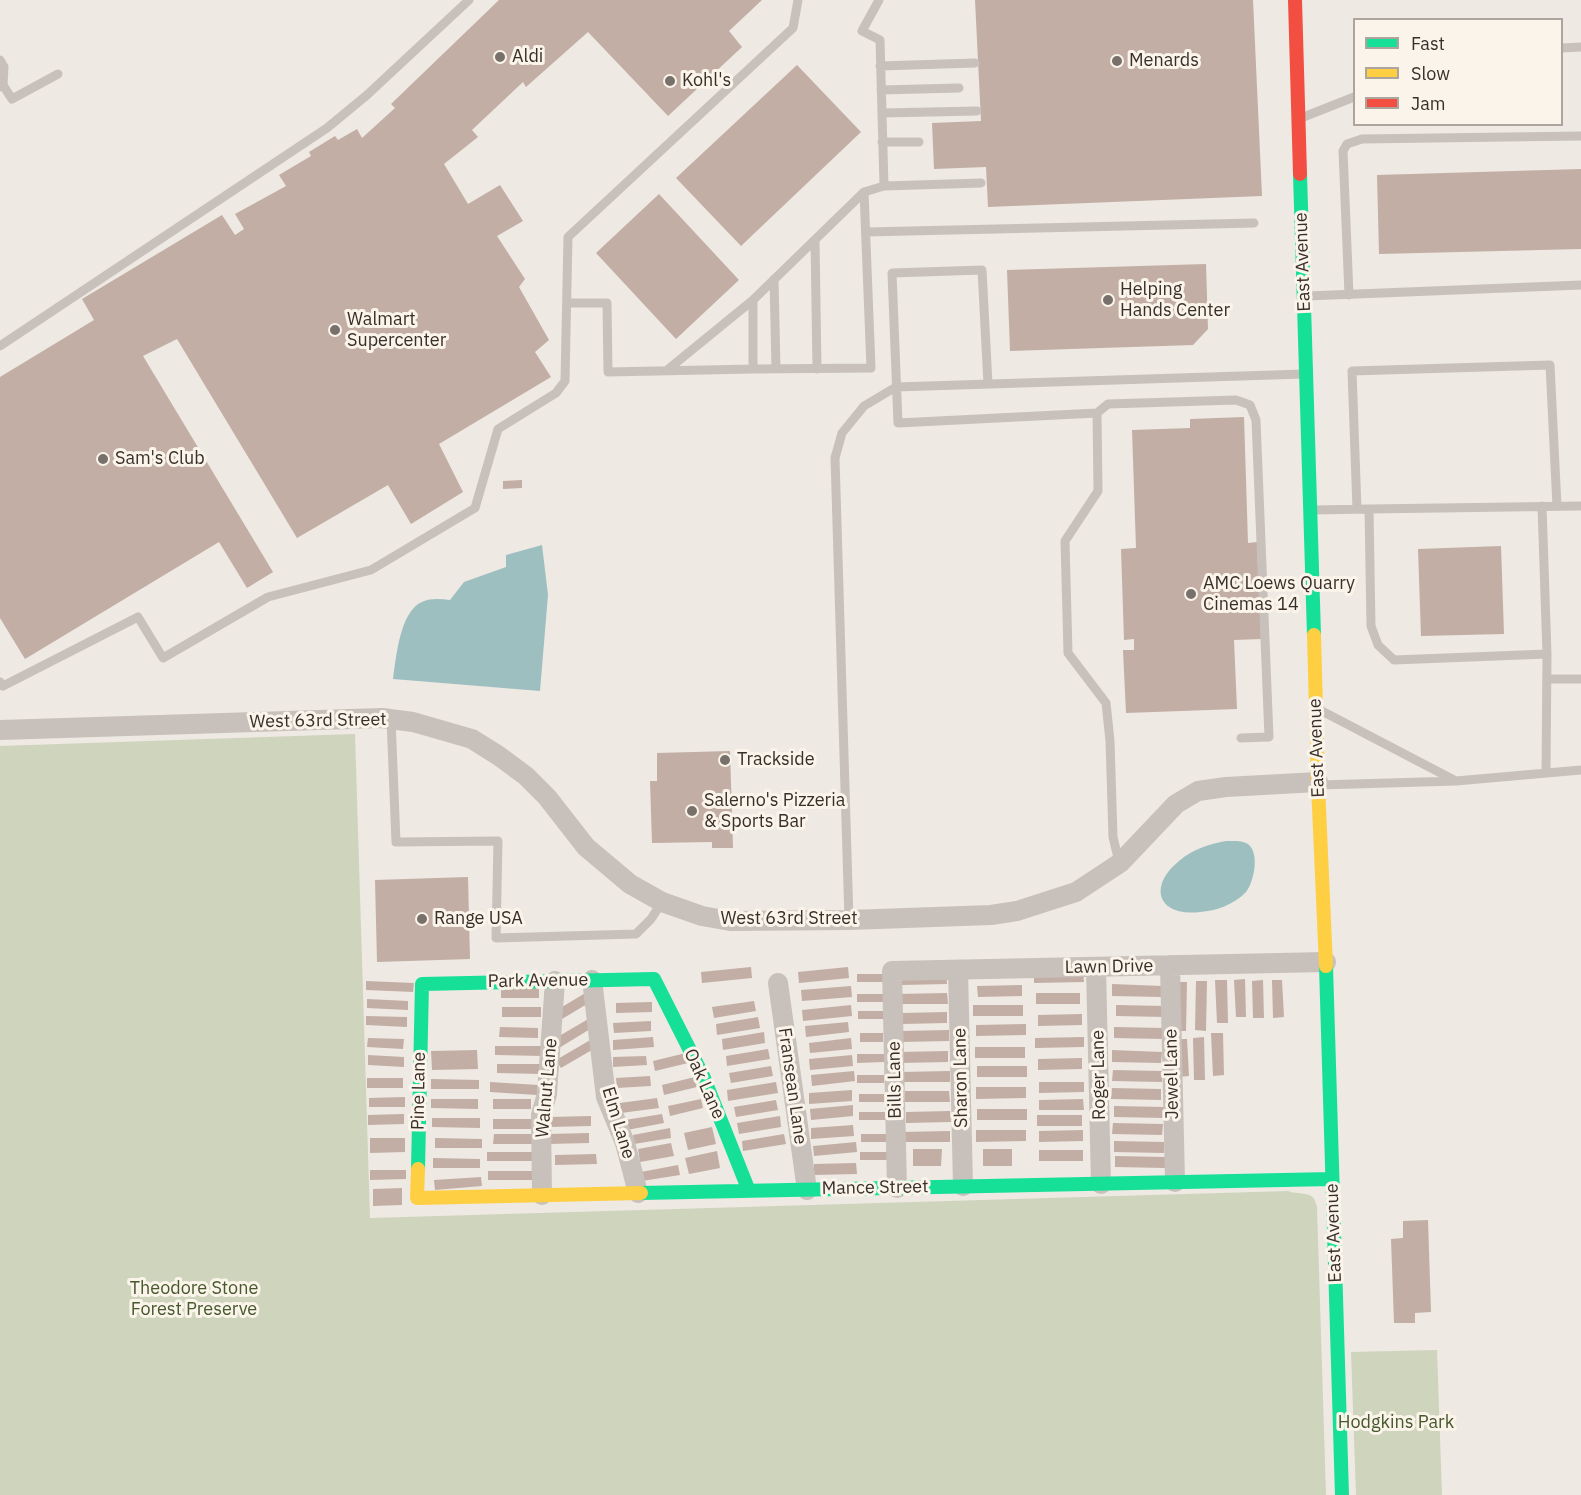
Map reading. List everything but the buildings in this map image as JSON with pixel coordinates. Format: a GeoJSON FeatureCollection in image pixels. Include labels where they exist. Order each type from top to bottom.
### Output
{"type":"FeatureCollection","features":[{"type":"Feature","properties":{"kind":"street","name":"East Avenue"},"geometry":{"type":"LineString","coordinates":[[1295,0],[1342,1495]]}},
{"type":"Feature","properties":{"kind":"street","name":"West 63rd Street"},"geometry":{"type":"LineString","coordinates":[[0,730],[370,718],[413,722],[472,740],[526,776],[547,797],[585,847],[630,884],[662,902],[702,916],[730,921],[849,920],[990,915],[1017,911],[1076,892],[1120,863],[1176,804],[1198,791],[1226,787],[1318,784]]}},
{"type":"Feature","properties":{"kind":"street","name":"Lawn Drive"},"geometry":{"type":"LineString","coordinates":[[892,971],[1326,962]]}},
{"type":"Feature","properties":{"kind":"street","name":"Jewel Lane"},"geometry":{"type":"LineString","coordinates":[[1170,965],[1175,1182]]}},
{"type":"Feature","properties":{"kind":"street","name":"Roger Lane"},"geometry":{"type":"LineString","coordinates":[[1096,967],[1101,1184]]}},
{"type":"Feature","properties":{"kind":"street","name":"Sharon Lane"},"geometry":{"type":"LineString","coordinates":[[958,970],[963,1186]]}},
{"type":"Feature","properties":{"kind":"street","name":"Bills Lane"},"geometry":{"type":"LineString","coordinates":[[892,971],[897,1188]]}},
{"type":"Feature","properties":{"kind":"street","name":"Park Avenue"},"geometry":{"type":"LineString","coordinates":[[422,984],[654,979]]}},
{"type":"Feature","properties":{"kind":"street","name":"Oak Lane"},"geometry":{"type":"LineString","coordinates":[[654,979],[704,1078],[749,1191]]}},
{"type":"Feature","properties":{"kind":"street","name":"Elm Lane"},"geometry":{"type":"LineString","coordinates":[[592,980],[606,1098],[625,1143],[639,1193]]}},
{"type":"Feature","properties":{"kind":"street","name":"Walnut Lane"},"geometry":{"type":"LineString","coordinates":[[542,1196],[541,1115],[547,1094],[555,981]]}},
{"type":"Feature","properties":{"kind":"street","name":"Fransean Lane"},"geometry":{"type":"LineString","coordinates":[[778,983],[807,1190]]}},
{"type":"Feature","properties":{"kind":"street","name":"Pine Lane"},"geometry":{"type":"LineString","coordinates":[[417,1198],[422,984]]}},
{"type":"Feature","properties":{"kind":"street","name":"Mance Street"},"geometry":{"type":"LineString","coordinates":[[417,1198],[1332,1179]]}},
{"type":"Feature","properties":{"kind":"lane"},"geometry":{"type":"LineString","coordinates":[[0,346],[327,128],[367,95],[469,0]]}},
{"type":"Feature","properties":{"kind":"lane"},"geometry":{"type":"LineString","coordinates":[[0,682],[3,686],[138,617],[163,658],[268,597],[371,570],[475,508],[498,429],[556,393],[565,381],[568,237],[793,28],[798,0]]}},
{"type":"Feature","properties":{"kind":"lane"},"geometry":{"type":"LineString","coordinates":[[879,0],[862,31],[880,40],[884,186]]}},
{"type":"Feature","properties":{"kind":"lane"},"geometry":{"type":"LineString","coordinates":[[1563,48],[1581,47]]}},
{"type":"Feature","properties":{"kind":"lane"},"geometry":{"type":"LineString","coordinates":[[0,60],[4,67],[1,86],[12,99],[58,74]]}},
{"type":"Feature","properties":{"kind":"lane"},"geometry":{"type":"LineString","coordinates":[[880,66],[975,63]]}},
{"type":"Feature","properties":{"kind":"lane"},"geometry":{"type":"LineString","coordinates":[[881,90],[960,87]]}},
{"type":"Feature","properties":{"kind":"lane"},"geometry":{"type":"LineString","coordinates":[[1299,118],[1353,97]]}},
{"type":"Feature","properties":{"kind":"lane"},"geometry":{"type":"LineString","coordinates":[[882,113],[977,111]]}},
{"type":"Feature","properties":{"kind":"lane"},"geometry":{"type":"LineString","coordinates":[[1349,294],[1343,151],[1347,144],[1362,139],[1581,136]]}},
{"type":"Feature","properties":{"kind":"lane"},"geometry":{"type":"LineString","coordinates":[[882,142],[919,142]]}},
{"type":"Feature","properties":{"kind":"lane"},"geometry":{"type":"LineString","coordinates":[[666,371],[753,300],[864,192],[884,186],[981,183]]}},
{"type":"Feature","properties":{"kind":"lane"},"geometry":{"type":"LineString","coordinates":[[567,303],[607,303],[608,372],[871,368],[864,192]]}},
{"type":"Feature","properties":{"kind":"lane"},"geometry":{"type":"LineString","coordinates":[[866,232],[1254,223]]}},
{"type":"Feature","properties":{"kind":"lane"},"geometry":{"type":"LineString","coordinates":[[815,240],[817,369]]}},
{"type":"Feature","properties":{"kind":"lane"},"geometry":{"type":"LineString","coordinates":[[988,384],[982,270],[892,273],[898,423],[1097,413],[1108,404],[1236,400],[1250,405],[1256,420],[1269,737],[1241,738]]}},
{"type":"Feature","properties":{"kind":"lane"},"geometry":{"type":"LineString","coordinates":[[774,279],[776,369]]}},
{"type":"Feature","properties":{"kind":"lane"},"geometry":{"type":"LineString","coordinates":[[1304,296],[1581,285]]}},
{"type":"Feature","properties":{"kind":"lane"},"geometry":{"type":"LineString","coordinates":[[753,300],[753,369]]}},
{"type":"Feature","properties":{"kind":"lane"},"geometry":{"type":"LineString","coordinates":[[1357,509],[1352,370],[1550,365],[1557,506]]}},
{"type":"Feature","properties":{"kind":"lane"},"geometry":{"type":"LineString","coordinates":[[849,920],[835,458],[842,433],[864,406],[896,387],[1306,374]]}},
{"type":"Feature","properties":{"kind":"lane"},"geometry":{"type":"LineString","coordinates":[[1097,413],[1098,491],[1065,541],[1068,653],[1106,703],[1110,741],[1113,837],[1120,863]]}},
{"type":"Feature","properties":{"kind":"lane"},"geometry":{"type":"LineString","coordinates":[[1542,506],[1547,654],[1546,773]]}},
{"type":"Feature","properties":{"kind":"lane"},"geometry":{"type":"LineString","coordinates":[[1310,510],[1581,506]]}},
{"type":"Feature","properties":{"kind":"lane"},"geometry":{"type":"LineString","coordinates":[[1369,509],[1371,626],[1378,645],[1394,660],[1547,654]]}},
{"type":"Feature","properties":{"kind":"lane"},"geometry":{"type":"LineString","coordinates":[[1547,679],[1581,679]]}},
{"type":"Feature","properties":{"kind":"lane"},"geometry":{"type":"LineString","coordinates":[[1316,708],[1456,781]]}},
{"type":"Feature","properties":{"kind":"lane"},"geometry":{"type":"LineString","coordinates":[[391,719],[396,842],[498,841],[496,938],[636,933],[651,919],[662,902]]}},
{"type":"Feature","properties":{"kind":"lane"},"geometry":{"type":"LineString","coordinates":[[1318,784],[1456,781],[1581,770]]}},
{"type":"Feature","properties":{"kind":"green space","name":"Theodore Stone Forest Preserve"},"geometry":{"type":"Polygon","coordinates":[[[355,734],[370,1218],[1288,1191],[1310,1195],[1317,1207],[1326,1495],[0,1495],[0,746],[355,734]]]}},
{"type":"Feature","properties":{"kind":"green space","name":"Hodgkins Park"},"geometry":{"type":"Polygon","coordinates":[[[1437,1350],[1442,1495],[1356,1495],[1351,1352],[1437,1350]]]}},
{"type":"Feature","properties":{"kind":"water"},"geometry":{"type":"Polygon","coordinates":[[[542,545],[548,595],[540,691],[393,679],[400,636],[415,607],[429,600],[450,600],[464,582],[506,567],[506,555],[542,545]]]}},
{"type":"Feature","properties":{"kind":"water"},"geometry":{"type":"Polygon","coordinates":[[[1226,841],[1243,842],[1252,848],[1255,861],[1251,882],[1246,892],[1231,903],[1206,911],[1185,912],[1174,910],[1166,905],[1161,889],[1163,880],[1169,871],[1184,857],[1196,850],[1226,841]]]}},
{"type":"Feature","properties":{"kind":"traffic: fast"},"geometry":{"type":"LineString","coordinates":[[1300,174],[1314,635]]}},
{"type":"Feature","properties":{"kind":"traffic: fast"},"geometry":{"type":"LineString","coordinates":[[1326,966],[1342,1495]]}},
{"type":"Feature","properties":{"kind":"traffic: fast"},"geometry":{"type":"LineString","coordinates":[[418,1169],[422,984],[654,979],[704,1078],[749,1191]]}},
{"type":"Feature","properties":{"kind":"traffic: fast"},"geometry":{"type":"LineString","coordinates":[[641,1193],[1332,1179]]}},
{"type":"Feature","properties":{"kind":"traffic: slow"},"geometry":{"type":"LineString","coordinates":[[1314,635],[1326,966]]}},
{"type":"Feature","properties":{"kind":"traffic: slow"},"geometry":{"type":"LineString","coordinates":[[418,1169],[417,1198],[641,1193]]}},
{"type":"Feature","properties":{"kind":"traffic: jam"},"geometry":{"type":"LineString","coordinates":[[1295,0],[1300,174]]}},
{"type":"Feature","properties":{"kind":"place","name":"Aldi"},"geometry":{"type":"Point","coordinates":[500,57]}},
{"type":"Feature","properties":{"kind":"place","name":"Menards"},"geometry":{"type":"Point","coordinates":[1117,61]}},
{"type":"Feature","properties":{"kind":"place","name":"Kohl's"},"geometry":{"type":"Point","coordinates":[670,81]}},
{"type":"Feature","properties":{"kind":"place","name":"Helping Hands Center"},"geometry":{"type":"Point","coordinates":[1108,300]}},
{"type":"Feature","properties":{"kind":"place","name":"Walmart Supercenter"},"geometry":{"type":"Point","coordinates":[335,330]}},
{"type":"Feature","properties":{"kind":"place","name":"Sam's Club"},"geometry":{"type":"Point","coordinates":[103,459]}},
{"type":"Feature","properties":{"kind":"place","name":"AMC Loews Quarry Cinemas 14"},"geometry":{"type":"Point","coordinates":[1191,594]}},
{"type":"Feature","properties":{"kind":"place","name":"Trackside"},"geometry":{"type":"Point","coordinates":[725,760]}},
{"type":"Feature","properties":{"kind":"place","name":"Salerno's Pizzeria & Sports Bar"},"geometry":{"type":"Point","coordinates":[692,811]}},
{"type":"Feature","properties":{"kind":"place","name":"Range USA"},"geometry":{"type":"Point","coordinates":[422,919]}}]}
